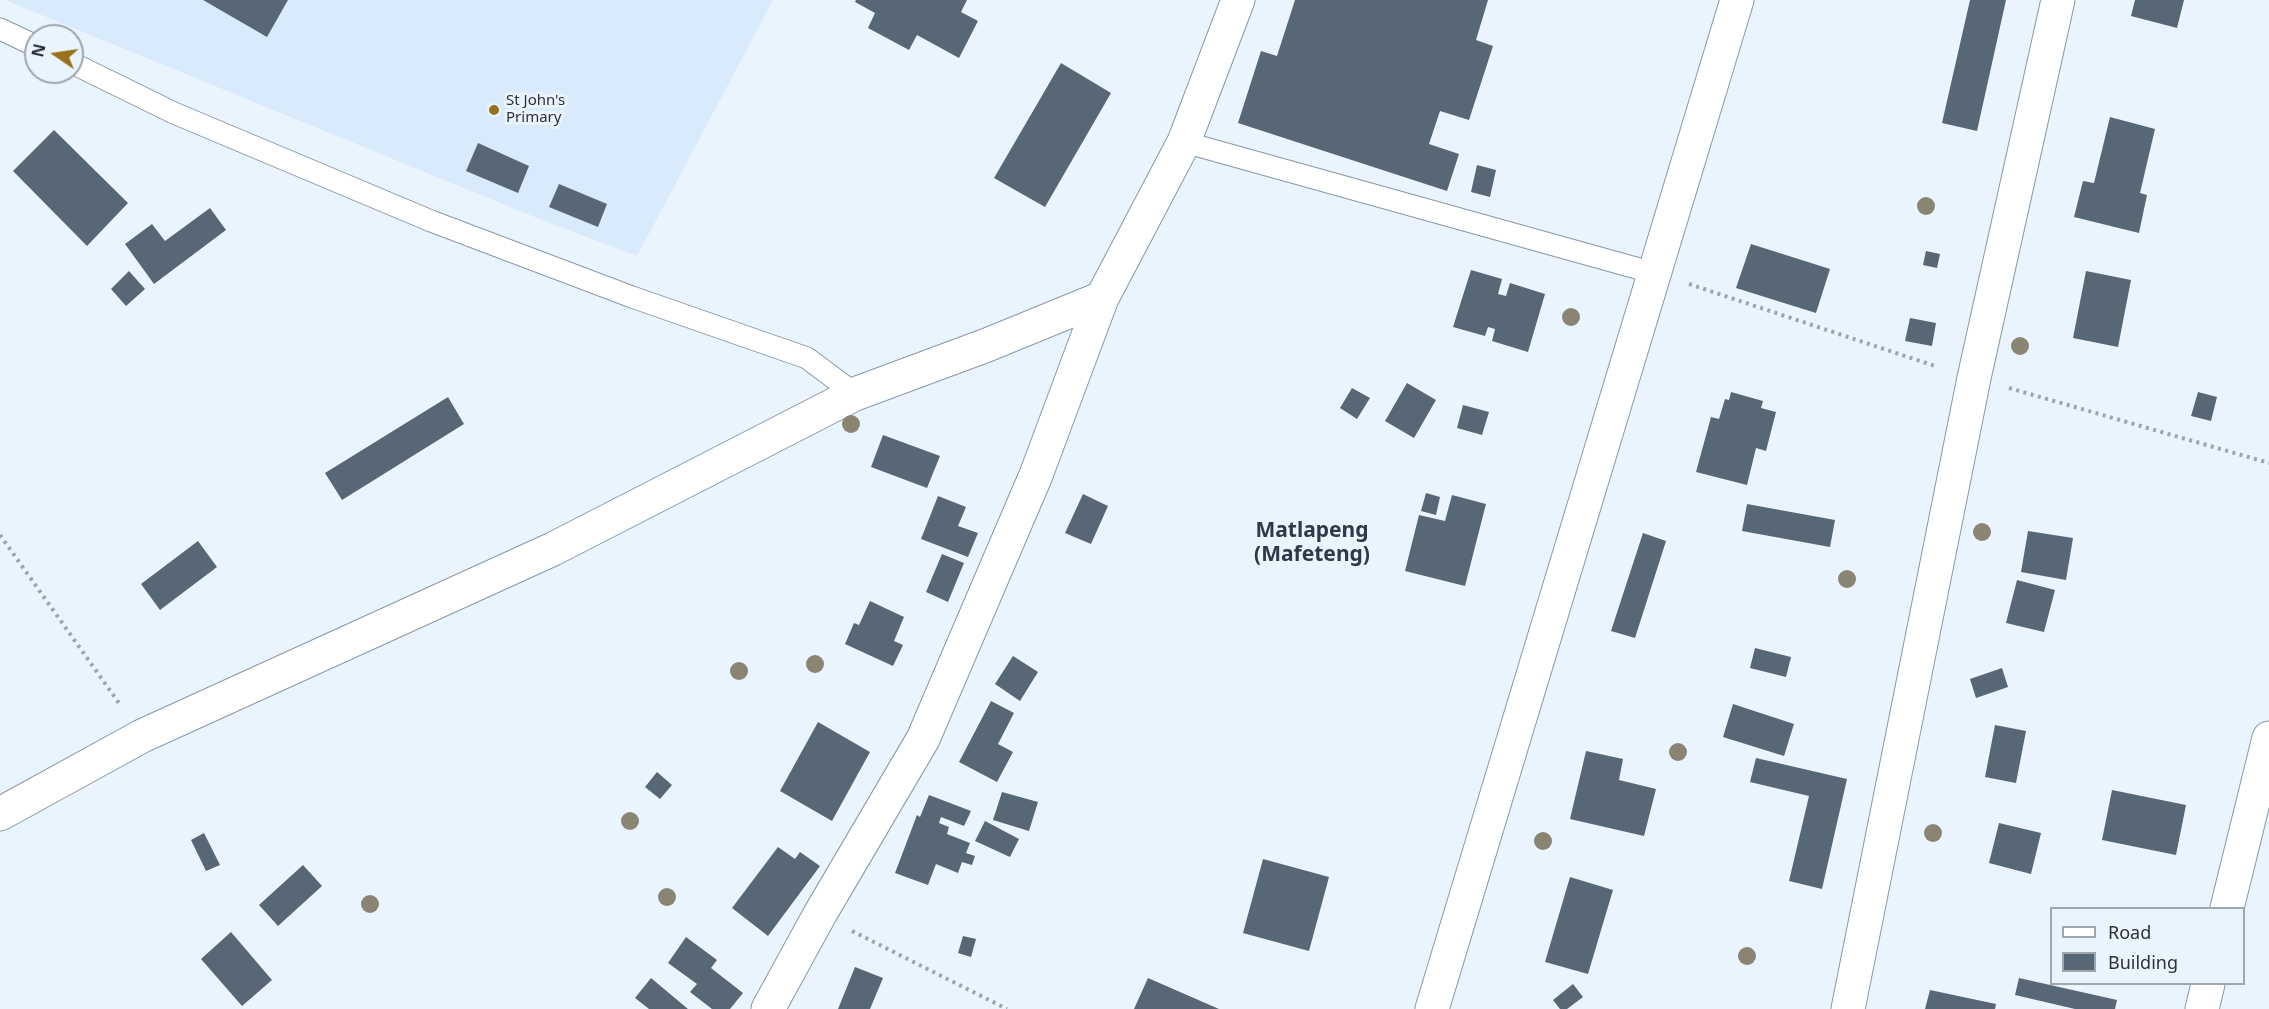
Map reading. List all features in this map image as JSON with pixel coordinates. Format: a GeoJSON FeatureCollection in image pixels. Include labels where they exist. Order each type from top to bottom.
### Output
{"type":"FeatureCollection","features":[{"type":"Feature","properties":{"kind":"street"},"geometry":{"type":"LineString","coordinates":[[768,1009],[820,914],[923,739],[1036,475],[1102,298],[1184,142],[1238,0]]}},
{"type":"Feature","properties":{"kind":"street"},"geometry":{"type":"LineString","coordinates":[[1432,1009],[1737,0]]}},
{"type":"Feature","properties":{"kind":"street"},"geometry":{"type":"LineString","coordinates":[[1848,1009],[1974,378],[2058,0]]}},
{"type":"Feature","properties":{"kind":"street"},"geometry":{"type":"LineString","coordinates":[[0,814],[142,736],[553,549],[855,394],[987,345],[1102,298]]}},
{"type":"Feature","properties":{"kind":"street"},"geometry":{"type":"LineString","coordinates":[[2227,907],[2269,738]]}},
{"type":"Feature","properties":{"kind":"street"},"geometry":{"type":"LineString","coordinates":[[2202,1009],[2208,985]]}},
{"type":"Feature","properties":{"kind":"lane"},"geometry":{"type":"LineString","coordinates":[[0,29],[24,40]]}},
{"type":"Feature","properties":{"kind":"lane"},"geometry":{"type":"LineString","coordinates":[[84,69],[174,113],[431,221],[632,297],[807,358],[855,394]]}},
{"type":"Feature","properties":{"kind":"lane"},"geometry":{"type":"LineString","coordinates":[[1184,142],[1654,273]]}},
{"type":"Feature","properties":{"kind":"path"},"geometry":{"type":"LineString","coordinates":[[0,535],[142,736]]}},
{"type":"Feature","properties":{"kind":"path"},"geometry":{"type":"LineString","coordinates":[[820,914],[1007,1009]]}},
{"type":"Feature","properties":{"kind":"shaded area","name":"St John's Primary"},"geometry":{"type":"Polygon","coordinates":[[[5,0],[773,0],[637,256],[542,220],[84,32],[84,24],[64,24],[5,0]]]}},
{"type":"Feature","properties":{"kind":"building"},"geometry":{"type":"Polygon","coordinates":[[[203,0],[288,0],[267,37],[203,0]]]}},
{"type":"Feature","properties":{"kind":"building"},"geometry":{"type":"Polygon","coordinates":[[[856,0],[967,0],[961,12],[978,21],[959,58],[917,35],[909,50],[868,28],[875,13],[855,2],[856,0]]]}},
{"type":"Feature","properties":{"kind":"building"},"geometry":{"type":"Polygon","coordinates":[[[1295,0],[1488,0],[1476,40],[1493,46],[1469,120],[1440,111],[1429,144],[1459,154],[1447,191],[1238,123],[1261,51],[1277,56],[1295,0]]]}},
{"type":"Feature","properties":{"kind":"building"},"geometry":{"type":"Polygon","coordinates":[[[1970,0],[2006,0],[1977,131],[1942,123],[1970,0]]]}},
{"type":"Feature","properties":{"kind":"building"},"geometry":{"type":"Polygon","coordinates":[[[2135,0],[2184,0],[2177,28],[2131,16],[2135,0]]]}},
{"type":"Feature","properties":{"kind":"building"},"geometry":{"type":"Polygon","coordinates":[[[1061,63],[1111,93],[1045,207],[994,178],[1061,63]]]}},
{"type":"Feature","properties":{"kind":"building"},"geometry":{"type":"Polygon","coordinates":[[[2110,117],[2155,129],[2140,193],[2147,195],[2139,233],[2074,217],[2083,181],[2094,183],[2110,117]]]}},
{"type":"Feature","properties":{"kind":"building"},"geometry":{"type":"Polygon","coordinates":[[[54,130],[128,203],[87,246],[13,171],[54,130]]]}},
{"type":"Feature","properties":{"kind":"building"},"geometry":{"type":"Polygon","coordinates":[[[478,143],[529,166],[518,193],[466,171],[478,143]]]}},
{"type":"Feature","properties":{"kind":"building"},"geometry":{"type":"Polygon","coordinates":[[[1477,165],[1496,170],[1490,197],[1471,192],[1477,165]]]}},
{"type":"Feature","properties":{"kind":"building"},"geometry":{"type":"Polygon","coordinates":[[[559,184],[607,204],[598,227],[549,207],[559,184]]]}},
{"type":"Feature","properties":{"kind":"building"},"geometry":{"type":"Polygon","coordinates":[[[210,208],[226,230],[154,284],[125,244],[152,224],[165,241],[210,208]]]}},
{"type":"Feature","properties":{"kind":"building"},"geometry":{"type":"Polygon","coordinates":[[[1751,244],[1830,269],[1816,313],[1736,288],[1751,244]]]}},
{"type":"Feature","properties":{"kind":"building"},"geometry":{"type":"Polygon","coordinates":[[[1926,251],[1940,254],[1937,268],[1923,265],[1926,251]]]}},
{"type":"Feature","properties":{"kind":"building"},"geometry":{"type":"Polygon","coordinates":[[[1471,270],[1502,279],[1498,294],[1506,296],[1510,283],[1545,294],[1528,352],[1492,341],[1495,329],[1488,327],[1485,336],[1453,327],[1471,270]]]}},
{"type":"Feature","properties":{"kind":"building"},"geometry":{"type":"Polygon","coordinates":[[[129,271],[145,289],[126,306],[111,289],[129,271]]]}},
{"type":"Feature","properties":{"kind":"building"},"geometry":{"type":"Polygon","coordinates":[[[2086,271],[2131,280],[2118,347],[2073,338],[2086,271]]]}},
{"type":"Feature","properties":{"kind":"building"},"geometry":{"type":"Polygon","coordinates":[[[1910,318],[1936,323],[1932,346],[1905,341],[1910,318]]]}},
{"type":"Feature","properties":{"kind":"building"},"geometry":{"type":"Polygon","coordinates":[[[1407,383],[1436,400],[1414,438],[1385,421],[1407,383]]]}},
{"type":"Feature","properties":{"kind":"building"},"geometry":{"type":"Polygon","coordinates":[[[1352,388],[1370,398],[1357,419],[1340,408],[1352,388]]]}},
{"type":"Feature","properties":{"kind":"building"},"geometry":{"type":"Polygon","coordinates":[[[1731,392],[1763,401],[1761,408],[1776,412],[1766,451],[1756,448],[1747,485],[1696,472],[1711,417],[1719,419],[1725,399],[1729,400],[1731,392]]]}},
{"type":"Feature","properties":{"kind":"building"},"geometry":{"type":"Polygon","coordinates":[[[2198,392],[2217,397],[2211,421],[2191,416],[2198,392]]]}},
{"type":"Feature","properties":{"kind":"building"},"geometry":{"type":"Polygon","coordinates":[[[448,397],[464,424],[342,500],[325,473],[448,397]]]}},
{"type":"Feature","properties":{"kind":"building"},"geometry":{"type":"Polygon","coordinates":[[[1463,405],[1489,412],[1482,435],[1457,428],[1463,405]]]}},
{"type":"Feature","properties":{"kind":"building"},"geometry":{"type":"Polygon","coordinates":[[[883,435],[940,456],[927,488],[871,467],[883,435]]]}},
{"type":"Feature","properties":{"kind":"building"},"geometry":{"type":"Polygon","coordinates":[[[1426,493],[1440,497],[1436,515],[1421,511],[1426,493]]]}},
{"type":"Feature","properties":{"kind":"building"},"geometry":{"type":"Polygon","coordinates":[[[1083,494],[1108,506],[1091,544],[1065,533],[1083,494]]]}},
{"type":"Feature","properties":{"kind":"building"},"geometry":{"type":"Polygon","coordinates":[[[1452,495],[1486,504],[1465,586],[1405,571],[1419,515],[1445,521],[1452,495]]]}},
{"type":"Feature","properties":{"kind":"building"},"geometry":{"type":"Polygon","coordinates":[[[938,496],[966,507],[958,526],[978,533],[968,557],[921,539],[938,496]]]}},
{"type":"Feature","properties":{"kind":"building"},"geometry":{"type":"Polygon","coordinates":[[[1747,504],[1835,520],[1830,547],[1742,531],[1747,504]]]}},
{"type":"Feature","properties":{"kind":"building"},"geometry":{"type":"Polygon","coordinates":[[[2028,531],[2073,538],[2066,580],[2021,572],[2028,531]]]}},
{"type":"Feature","properties":{"kind":"building"},"geometry":{"type":"Polygon","coordinates":[[[1643,533],[1666,541],[1635,638],[1611,631],[1643,533]]]}},
{"type":"Feature","properties":{"kind":"building"},"geometry":{"type":"Polygon","coordinates":[[[198,541],[217,567],[160,610],[141,584],[198,541]]]}},
{"type":"Feature","properties":{"kind":"building"},"geometry":{"type":"Polygon","coordinates":[[[942,554],[964,563],[948,602],[926,592],[942,554]]]}},
{"type":"Feature","properties":{"kind":"building"},"geometry":{"type":"Polygon","coordinates":[[[2017,580],[2055,590],[2044,632],[2006,623],[2017,580]]]}},
{"type":"Feature","properties":{"kind":"building"},"geometry":{"type":"Polygon","coordinates":[[[870,601],[904,617],[894,641],[903,645],[893,666],[845,644],[854,623],[859,625],[870,601]]]}},
{"type":"Feature","properties":{"kind":"building"},"geometry":{"type":"Polygon","coordinates":[[[1755,648],[1791,657],[1786,677],[1750,668],[1755,648]]]}},
{"type":"Feature","properties":{"kind":"building"},"geometry":{"type":"Polygon","coordinates":[[[1013,656],[1038,672],[1020,701],[995,684],[1013,656]]]}},
{"type":"Feature","properties":{"kind":"building"},"geometry":{"type":"Polygon","coordinates":[[[2002,668],[2008,687],[1976,698],[1970,679],[2002,668]]]}},
{"type":"Feature","properties":{"kind":"building"},"geometry":{"type":"Polygon","coordinates":[[[991,701],[1014,713],[998,744],[1013,752],[997,782],[959,762],[991,701]]]}},
{"type":"Feature","properties":{"kind":"building"},"geometry":{"type":"Polygon","coordinates":[[[1733,704],[1794,724],[1784,756],[1723,737],[1733,704]]]}},
{"type":"Feature","properties":{"kind":"building"},"geometry":{"type":"Polygon","coordinates":[[[818,722],[870,752],[832,821],[780,791],[818,722]]]}},
{"type":"Feature","properties":{"kind":"building"},"geometry":{"type":"Polygon","coordinates":[[[1995,725],[2026,731],[2016,783],[1985,777],[1995,725]]]}},
{"type":"Feature","properties":{"kind":"building"},"geometry":{"type":"Polygon","coordinates":[[[1586,751],[1623,759],[1619,780],[1656,789],[1644,836],[1570,819],[1586,751]]]}},
{"type":"Feature","properties":{"kind":"building"},"geometry":{"type":"Polygon","coordinates":[[[1756,758],[1847,779],[1822,889],[1789,881],[1809,796],[1750,782],[1756,758]]]}},
{"type":"Feature","properties":{"kind":"building"},"geometry":{"type":"Polygon","coordinates":[[[657,772],[672,785],[660,799],[645,787],[657,772]]]}},
{"type":"Feature","properties":{"kind":"building"},"geometry":{"type":"Polygon","coordinates":[[[2112,790],[2186,805],[2176,855],[2102,840],[2112,790]]]}},
{"type":"Feature","properties":{"kind":"building"},"geometry":{"type":"Polygon","coordinates":[[[1002,792],[1038,802],[1029,831],[993,820],[1002,792]]]}},
{"type":"Feature","properties":{"kind":"building"},"geometry":{"type":"Polygon","coordinates":[[[929,795],[971,811],[964,826],[941,817],[939,823],[949,827],[947,834],[970,843],[966,853],[975,856],[972,865],[962,862],[958,873],[936,864],[928,885],[895,873],[917,815],[920,817],[929,795]]]}},
{"type":"Feature","properties":{"kind":"building"},"geometry":{"type":"Polygon","coordinates":[[[985,821],[1019,839],[1010,857],[975,841],[985,821]]]}},
{"type":"Feature","properties":{"kind":"building"},"geometry":{"type":"Polygon","coordinates":[[[1999,823],[2041,833],[2031,874],[1989,863],[1999,823]]]}},
{"type":"Feature","properties":{"kind":"building"},"geometry":{"type":"Polygon","coordinates":[[[204,833],[220,865],[206,871],[191,840],[204,833]]]}},
{"type":"Feature","properties":{"kind":"building"},"geometry":{"type":"Polygon","coordinates":[[[778,847],[795,859],[800,852],[820,866],[768,936],[732,908],[778,847]]]}},
{"type":"Feature","properties":{"kind":"building"},"geometry":{"type":"Polygon","coordinates":[[[1263,859],[1329,877],[1309,951],[1243,933],[1263,859]]]}},
{"type":"Feature","properties":{"kind":"building"},"geometry":{"type":"Polygon","coordinates":[[[303,865],[322,886],[278,926],[259,905],[303,865]]]}},
{"type":"Feature","properties":{"kind":"building"},"geometry":{"type":"Polygon","coordinates":[[[1570,877],[1613,890],[1588,974],[1545,962],[1570,877]]]}},
{"type":"Feature","properties":{"kind":"building"},"geometry":{"type":"Polygon","coordinates":[[[231,932],[272,980],[242,1006],[201,959],[231,932]]]}},
{"type":"Feature","properties":{"kind":"building"},"geometry":{"type":"Polygon","coordinates":[[[963,936],[976,939],[971,957],[958,953],[963,936]]]}},
{"type":"Feature","properties":{"kind":"building"},"geometry":{"type":"Polygon","coordinates":[[[686,937],[717,960],[711,968],[743,993],[730,1009],[712,1009],[690,992],[697,984],[668,963],[686,937]]]}},
{"type":"Feature","properties":{"kind":"building"},"geometry":{"type":"Polygon","coordinates":[[[855,967],[883,978],[870,1009],[838,1009],[855,967]]]}},
{"type":"Feature","properties":{"kind":"building"},"geometry":{"type":"Polygon","coordinates":[[[651,978],[688,1009],[649,1009],[635,998],[651,978]]]}},
{"type":"Feature","properties":{"kind":"building"},"geometry":{"type":"Polygon","coordinates":[[[1148,978],[1219,1009],[1134,1009],[1148,978]]]}},
{"type":"Feature","properties":{"kind":"building"},"geometry":{"type":"Polygon","coordinates":[[[2019,978],[2117,1000],[2115,1009],[2075,1009],[2015,995],[2019,978]]]}},
{"type":"Feature","properties":{"kind":"building"},"geometry":{"type":"Polygon","coordinates":[[[1573,984],[1583,997],[1567,1009],[1560,1009],[1553,1000],[1573,984]]]}},
{"type":"Feature","properties":{"kind":"building"},"geometry":{"type":"Polygon","coordinates":[[[1930,990],[1996,1004],[1995,1009],[1925,1009],[1930,990]]]}},
{"type":"Feature","properties":{"kind":"place","name":"St John's Primary"},"geometry":{"type":"Point","coordinates":[494,110]}},
{"type":"Feature","properties":{"kind":"district","name":"Matlapeng (Mafeteng)"},"geometry":{"type":"Point","coordinates":[1312,543]}}]}
